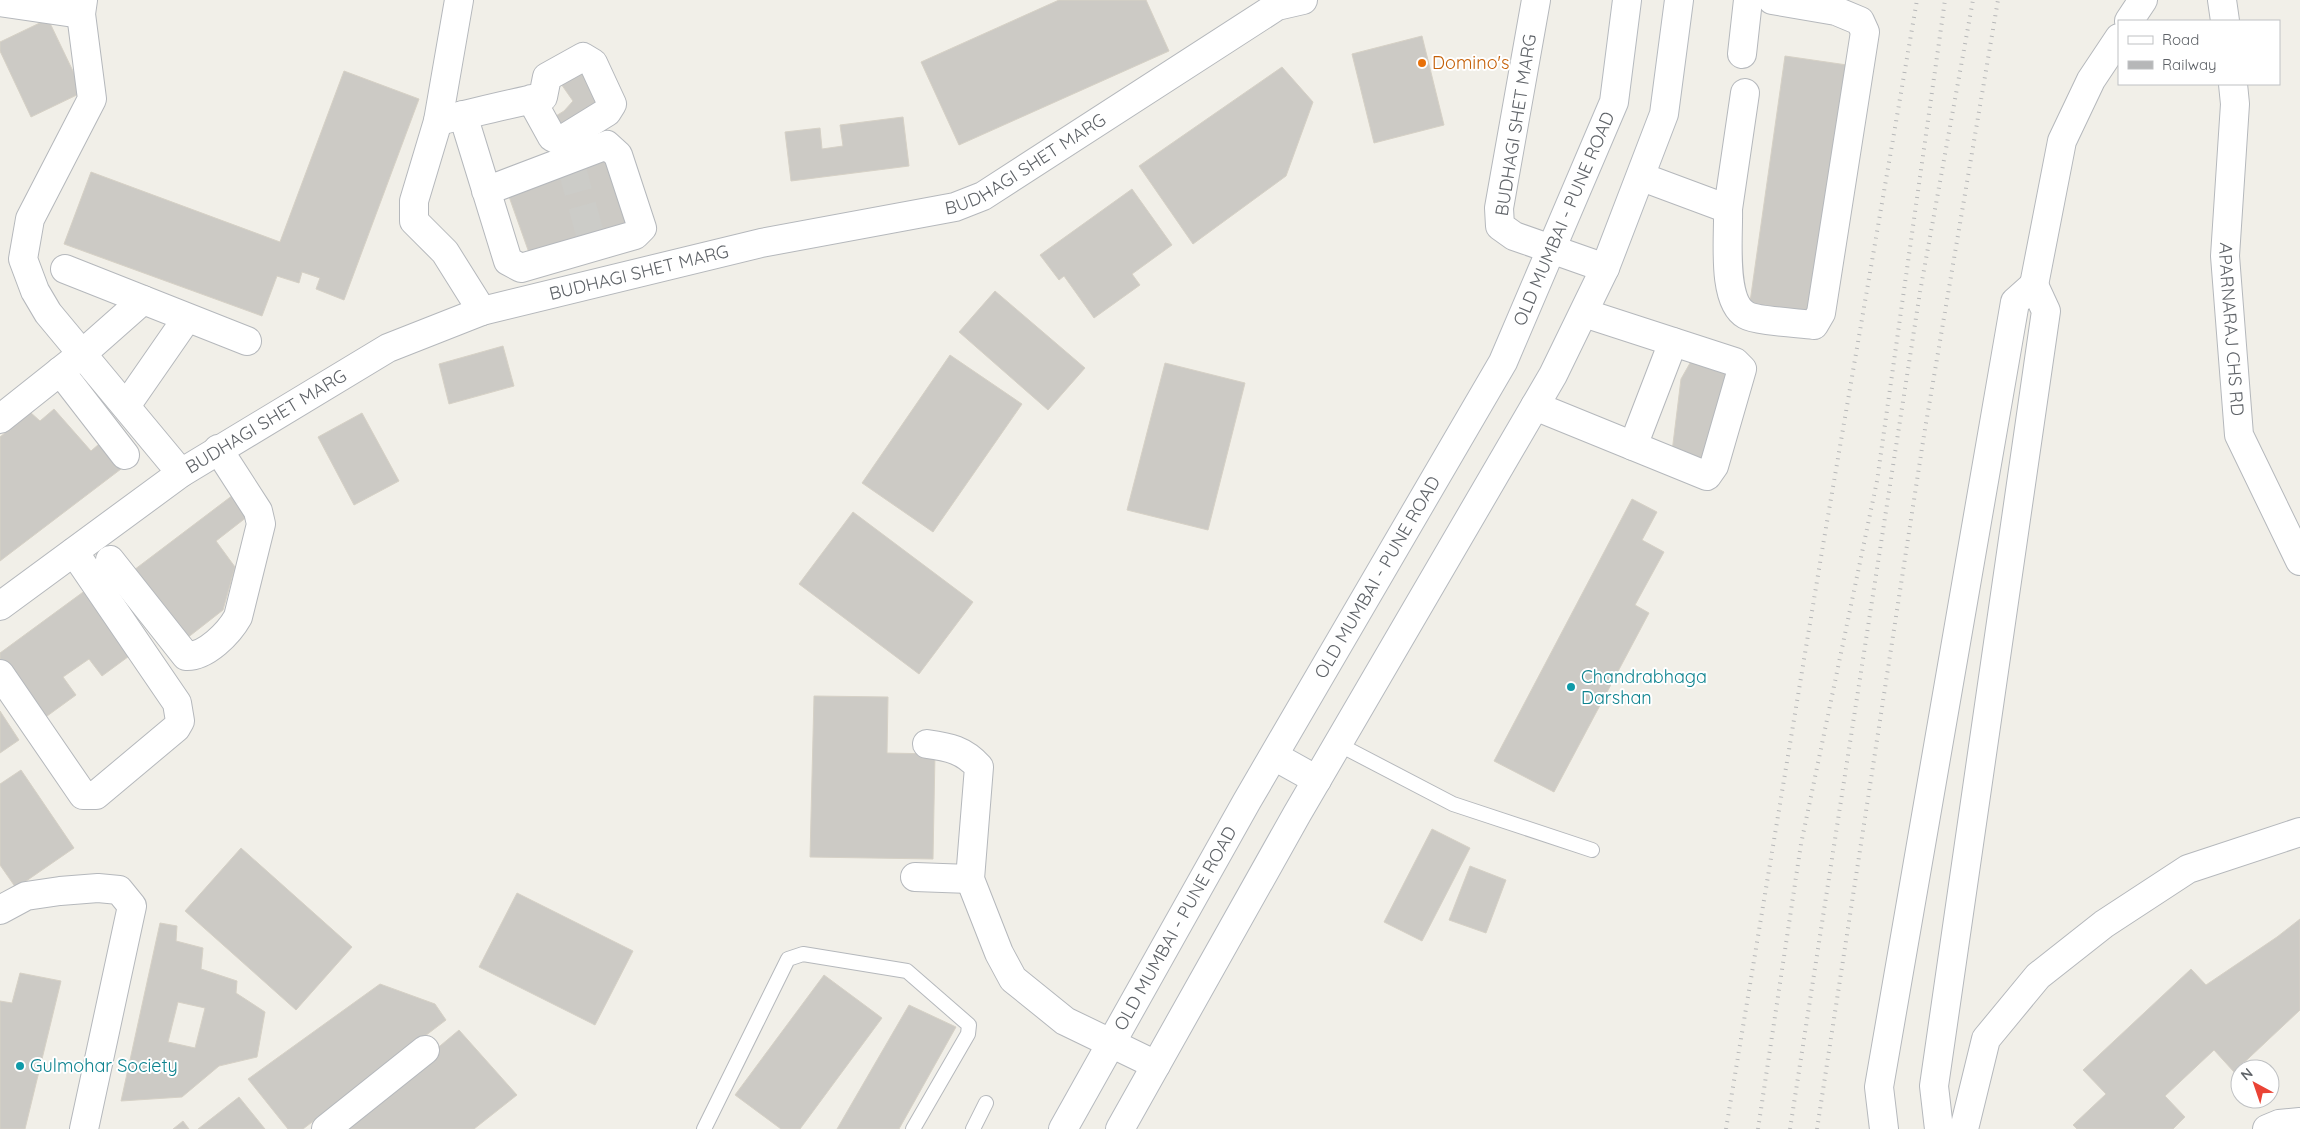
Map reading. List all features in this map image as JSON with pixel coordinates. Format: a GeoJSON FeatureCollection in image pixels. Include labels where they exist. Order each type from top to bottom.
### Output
{"type":"FeatureCollection","features":[{"type":"Feature","properties":{"kind":"street"},"geometry":{"type":"LineString","coordinates":[[459,0],[451,118],[414,201],[414,221],[446,252],[482,311]]}},
{"type":"Feature","properties":{"kind":"street","name":"BUDHAGI SHET MARG"},"geometry":{"type":"LineString","coordinates":[[0,606],[181,473],[388,348],[482,311],[761,243],[955,207],[983,196],[1277,6],[1303,0]]}},
{"type":"Feature","properties":{"kind":"street","name":"BUDHAGI SHET MARG"},"geometry":{"type":"LineString","coordinates":[[1536,0],[1499,208],[1500,226],[1514,236],[1605,268]]}},
{"type":"Feature","properties":{"kind":"street","name":"OLD MUMBAI - PUNE ROAD"},"geometry":{"type":"LineString","coordinates":[[1063,1129],[1274,756],[1504,362],[1614,102],[1627,0]]}},
{"type":"Feature","properties":{"kind":"street"},"geometry":{"type":"LineString","coordinates":[[1120,1129],[1317,780],[1535,406],[1584,313],[1605,268],[1642,177],[1664,114],[1679,0]]}},
{"type":"Feature","properties":{"kind":"street"},"geometry":{"type":"LineString","coordinates":[[1742,54],[1748,0]]}},
{"type":"Feature","properties":{"kind":"street"},"geometry":{"type":"LineString","coordinates":[[1745,93],[1728,209],[1729,291],[1736,307],[1746,316],[1814,325],[1821,313],[1865,32],[1860,21],[1836,11],[1772,0]]}},
{"type":"Feature","properties":{"kind":"street"},"geometry":{"type":"LineString","coordinates":[[2130,20],[2143,0]]}},
{"type":"Feature","properties":{"kind":"street"},"geometry":{"type":"LineString","coordinates":[[2222,0],[2225,20]]}},
{"type":"Feature","properties":{"kind":"street"},"geometry":{"type":"LineString","coordinates":[[0,2],[82,7],[92,99],[30,219],[23,259],[35,291],[48,313],[181,473]]}},
{"type":"Feature","properties":{"kind":"street"},"geometry":{"type":"LineString","coordinates":[[1939,1129],[1934,1086],[2046,311],[2034,285],[2062,141],[2091,80],[2118,40]]}},
{"type":"Feature","properties":{"kind":"street","name":"APARNARAJ CHS RD"},"geometry":{"type":"LineString","coordinates":[[2233,85],[2235,104],[2225,256],[2239,435],[2297,548]]}},
{"type":"Feature","properties":{"kind":"street"},"geometry":{"type":"LineString","coordinates":[[451,118],[531,99]]}},
{"type":"Feature","properties":{"kind":"street"},"geometry":{"type":"LineString","coordinates":[[451,118],[486,191],[508,261],[521,268],[636,235],[642,228],[618,155],[607,145],[571,162],[486,191]]}},
{"type":"Feature","properties":{"kind":"street"},"geometry":{"type":"LineString","coordinates":[[1642,177],[1728,209]]}},
{"type":"Feature","properties":{"kind":"street"},"geometry":{"type":"LineString","coordinates":[[65,269],[247,341]]}},
{"type":"Feature","properties":{"kind":"street"},"geometry":{"type":"LineString","coordinates":[[1884,1129],[1879,1087],[2015,302],[2034,285]]}},
{"type":"Feature","properties":{"kind":"street"},"geometry":{"type":"LineString","coordinates":[[0,419],[82,353],[143,300]]}},
{"type":"Feature","properties":{"kind":"street"},"geometry":{"type":"LineString","coordinates":[[1535,406],[1707,476],[1714,466],[1742,369],[1735,362],[1584,313]]}},
{"type":"Feature","properties":{"kind":"street"},"geometry":{"type":"LineString","coordinates":[[126,406],[187,318]]}},
{"type":"Feature","properties":{"kind":"street"},"geometry":{"type":"LineString","coordinates":[[1633,446],[1673,342]]}},
{"type":"Feature","properties":{"kind":"street"},"geometry":{"type":"LineString","coordinates":[[60,371],[125,455]]}},
{"type":"Feature","properties":{"kind":"street"},"geometry":{"type":"LineString","coordinates":[[110,560],[186,656],[194,656],[230,630],[238,617],[260,524],[258,511],[218,449]]}},
{"type":"Feature","properties":{"kind":"street"},"geometry":{"type":"LineString","coordinates":[[0,674],[83,795],[89,797],[96,796],[176,728],[180,721],[177,703],[74,552]]}},
{"type":"Feature","properties":{"kind":"street"},"geometry":{"type":"LineString","coordinates":[[927,744],[954,748],[970,757],[979,767],[970,879],[999,953],[1013,979],[1065,1021],[1156,1065]]}},
{"type":"Feature","properties":{"kind":"street"},"geometry":{"type":"LineString","coordinates":[[1274,756],[1317,780]]}},
{"type":"Feature","properties":{"kind":"street"},"geometry":{"type":"LineString","coordinates":[[1964,1129],[1986,1039],[2038,976],[2104,924],[2188,868],[2300,832]]}},
{"type":"Feature","properties":{"kind":"street"},"geometry":{"type":"LineString","coordinates":[[915,878],[970,879]]}},
{"type":"Feature","properties":{"kind":"street"},"geometry":{"type":"LineString","coordinates":[[0,910],[26,896],[98,888],[119,890],[132,906],[84,1129]]}},
{"type":"Feature","properties":{"kind":"street"},"geometry":{"type":"LineString","coordinates":[[326,1129],[425,1050]]}},
{"type":"Feature","properties":{"kind":"street"},"geometry":{"type":"LineString","coordinates":[[2268,1129],[2279,1124],[2300,1122]]}},
{"type":"Feature","properties":{"kind":"lane"},"geometry":{"type":"LineString","coordinates":[[1338,744],[1453,804],[1592,850]]}},
{"type":"Feature","properties":{"kind":"lane"},"geometry":{"type":"LineString","coordinates":[[704,1129],[788,959],[803,954],[907,971],[969,1025],[968,1034],[913,1129]]}},
{"type":"Feature","properties":{"kind":"lane"},"geometry":{"type":"LineString","coordinates":[[974,1129],[986,1103]]}},
{"type":"Feature","properties":{"kind":"building"},"geometry":{"type":"Polygon","coordinates":[[[1059,0],[1146,0],[1169,51],[959,145],[921,62],[1059,0]]]}},
{"type":"Feature","properties":{"kind":"building"},"geometry":{"type":"Polygon","coordinates":[[[48,19],[83,92],[31,117],[0,51],[0,42],[48,19]]]}},
{"type":"Feature","properties":{"kind":"building"},"geometry":{"type":"Polygon","coordinates":[[[1422,36],[1444,125],[1374,143],[1352,54],[1422,36]]]}},
{"type":"Feature","properties":{"kind":"building"},"geometry":{"type":"Polygon","coordinates":[[[1785,56],[1847,65],[1811,318],[1749,309],[1785,56]]]}},
{"type":"Feature","properties":{"kind":"building"},"geometry":{"type":"Polygon","coordinates":[[[581,63],[603,107],[560,134],[551,119],[564,111],[573,101],[559,81],[581,63]]]}},
{"type":"Feature","properties":{"kind":"building"},"geometry":{"type":"Polygon","coordinates":[[[1282,67],[1313,102],[1286,176],[1193,244],[1139,166],[1282,67]]]}},
{"type":"Feature","properties":{"kind":"building"},"geometry":{"type":"Polygon","coordinates":[[[344,71],[419,99],[344,300],[316,289],[320,278],[302,272],[299,283],[277,276],[262,316],[64,244],[91,172],[280,242],[344,71]]]}},
{"type":"Feature","properties":{"kind":"building"},"geometry":{"type":"Polygon","coordinates":[[[903,117],[909,166],[791,181],[785,132],[820,128],[822,149],[843,146],[840,125],[903,117]]]}},
{"type":"Feature","properties":{"kind":"building"},"geometry":{"type":"Polygon","coordinates":[[[609,153],[636,227],[533,264],[507,191],[609,153]]]}},
{"type":"Feature","properties":{"kind":"building"},"geometry":{"type":"Polygon","coordinates":[[[1132,189],[1172,245],[1132,274],[1140,285],[1094,318],[1064,276],[1059,280],[1040,255],[1132,189]]]}},
{"type":"Feature","properties":{"kind":"building"},"geometry":{"type":"Polygon","coordinates":[[[995,291],[1085,368],[1048,410],[959,332],[995,291]]]}},
{"type":"Feature","properties":{"kind":"building"},"geometry":{"type":"Polygon","coordinates":[[[503,346],[514,386],[449,404],[439,364],[503,346]]]}},
{"type":"Feature","properties":{"kind":"building"},"geometry":{"type":"Polygon","coordinates":[[[950,355],[1022,404],[933,532],[862,483],[950,355]]]}},
{"type":"Feature","properties":{"kind":"building"},"geometry":{"type":"Polygon","coordinates":[[[1694,356],[1733,366],[1704,467],[1671,460],[1681,379],[1694,356]]]}},
{"type":"Feature","properties":{"kind":"building"},"geometry":{"type":"Polygon","coordinates":[[[1165,363],[1245,383],[1208,530],[1127,510],[1165,363]]]}},
{"type":"Feature","properties":{"kind":"building"},"geometry":{"type":"Polygon","coordinates":[[[54,409],[91,451],[99,444],[121,469],[0,561],[0,437],[30,412],[40,421],[54,409]]]}},
{"type":"Feature","properties":{"kind":"building"},"geometry":{"type":"Polygon","coordinates":[[[362,413],[399,481],[354,505],[318,437],[362,413]]]}},
{"type":"Feature","properties":{"kind":"building"},"geometry":{"type":"Polygon","coordinates":[[[237,492],[252,513],[216,541],[235,567],[223,610],[182,642],[130,573],[237,492]]]}},
{"type":"Feature","properties":{"kind":"building","name":"Chandrabhaga Darshan"},"geometry":{"type":"Polygon","coordinates":[[[1632,499],[1657,512],[1642,540],[1664,552],[1635,605],[1649,613],[1554,792],[1494,761],[1632,499]]]}},
{"type":"Feature","properties":{"kind":"building"},"geometry":{"type":"Polygon","coordinates":[[[853,512],[973,602],[919,674],[799,584],[853,512]]]}},
{"type":"Feature","properties":{"kind":"building"},"geometry":{"type":"Polygon","coordinates":[[[90,587],[136,651],[102,676],[89,659],[63,677],[76,695],[43,719],[0,660],[0,653],[90,587]]]}},
{"type":"Feature","properties":{"kind":"building"},"geometry":{"type":"Polygon","coordinates":[[[814,696],[888,697],[887,753],[935,754],[933,859],[810,857],[814,696]]]}},
{"type":"Feature","properties":{"kind":"building"},"geometry":{"type":"Polygon","coordinates":[[[0,711],[19,740],[0,753],[0,711]]]}},
{"type":"Feature","properties":{"kind":"building"},"geometry":{"type":"Polygon","coordinates":[[[21,770],[74,848],[16,888],[0,865],[0,784],[21,770]]]}},
{"type":"Feature","properties":{"kind":"building"},"geometry":{"type":"Polygon","coordinates":[[[1432,829],[1470,848],[1422,941],[1384,922],[1432,829]]]}},
{"type":"Feature","properties":{"kind":"building"},"geometry":{"type":"Polygon","coordinates":[[[241,848],[352,947],[296,1010],[185,911],[241,848]]]}},
{"type":"Feature","properties":{"kind":"building"},"geometry":{"type":"Polygon","coordinates":[[[1470,866],[1506,880],[1486,933],[1449,920],[1470,866]]]}},
{"type":"Feature","properties":{"kind":"building"},"geometry":{"type":"Polygon","coordinates":[[[517,893],[633,951],[595,1025],[479,967],[517,893]]]}},
{"type":"Feature","properties":{"kind":"building"},"geometry":{"type":"Polygon","coordinates":[[[2300,919],[2300,1010],[2248,1059],[2230,1059],[2230,1068],[2214,1050],[2165,1096],[2185,1117],[2173,1129],[2077,1129],[2073,1125],[2106,1094],[2083,1070],[2191,969],[2206,985],[2277,937],[2300,919]]]}},
{"type":"Feature","properties":{"kind":"building"},"geometry":{"type":"Polygon","coordinates":[[[160,923],[177,926],[176,941],[203,948],[201,969],[237,981],[236,993],[265,1012],[257,1057],[219,1066],[182,1097],[121,1101],[160,923]],[[178,1002],[168,1042],[195,1048],[205,1008],[178,1002]]]}},
{"type":"Feature","properties":{"kind":"building","name":"Gulmohar Society"},"geometry":{"type":"Polygon","coordinates":[[[20,973],[61,981],[25,1129],[0,1129],[0,1001],[12,1003],[20,973]]]}},
{"type":"Feature","properties":{"kind":"building"},"geometry":{"type":"Polygon","coordinates":[[[824,975],[882,1018],[800,1129],[781,1129],[735,1095],[824,975]]]}},
{"type":"Feature","properties":{"kind":"building"},"geometry":{"type":"Polygon","coordinates":[[[380,984],[435,1004],[446,1020],[303,1129],[288,1129],[248,1079],[380,984]]]}},
{"type":"Feature","properties":{"kind":"building"},"geometry":{"type":"Polygon","coordinates":[[[909,1005],[956,1027],[899,1129],[837,1129],[909,1005]]]}},
{"type":"Feature","properties":{"kind":"building"},"geometry":{"type":"Polygon","coordinates":[[[459,1030],[517,1095],[474,1129],[341,1129],[459,1030]]]}},
{"type":"Feature","properties":{"kind":"building"},"geometry":{"type":"Polygon","coordinates":[[[239,1097],[265,1129],[198,1129],[239,1097]]]}},
{"type":"Feature","properties":{"kind":"building"},"geometry":{"type":"Polygon","coordinates":[[[183,1121],[189,1129],[173,1129],[183,1121]]]}},
{"type":"Feature","properties":{"kind":"tunnel"},"geometry":{"type":"LineString","coordinates":[[571,165],[593,245]]}},
{"type":"Feature","properties":{"kind":"railway"},"geometry":{"type":"LineString","coordinates":[[1726,1129],[1823,545],[1917,0]]}},
{"type":"Feature","properties":{"kind":"railway"},"geometry":{"type":"LineString","coordinates":[[1758,1129],[1801,844],[1877,481],[1945,0]]}},
{"type":"Feature","properties":{"kind":"railway"},"geometry":{"type":"LineString","coordinates":[[1790,1129],[1920,292],[1973,0]]}},
{"type":"Feature","properties":{"kind":"railway"},"geometry":{"type":"LineString","coordinates":[[1817,1129],[1924,435],[1998,0]]}},
{"type":"Feature","properties":{"kind":"place","name":"Domino's"},"geometry":{"type":"Point","coordinates":[1422,63]}},
{"type":"Feature","properties":{"kind":"place","name":"Chandrabhaga Darshan"},"geometry":{"type":"Point","coordinates":[1571,687]}},
{"type":"Feature","properties":{"kind":"place","name":"Gulmohar Society"},"geometry":{"type":"Point","coordinates":[20,1066]}}]}
